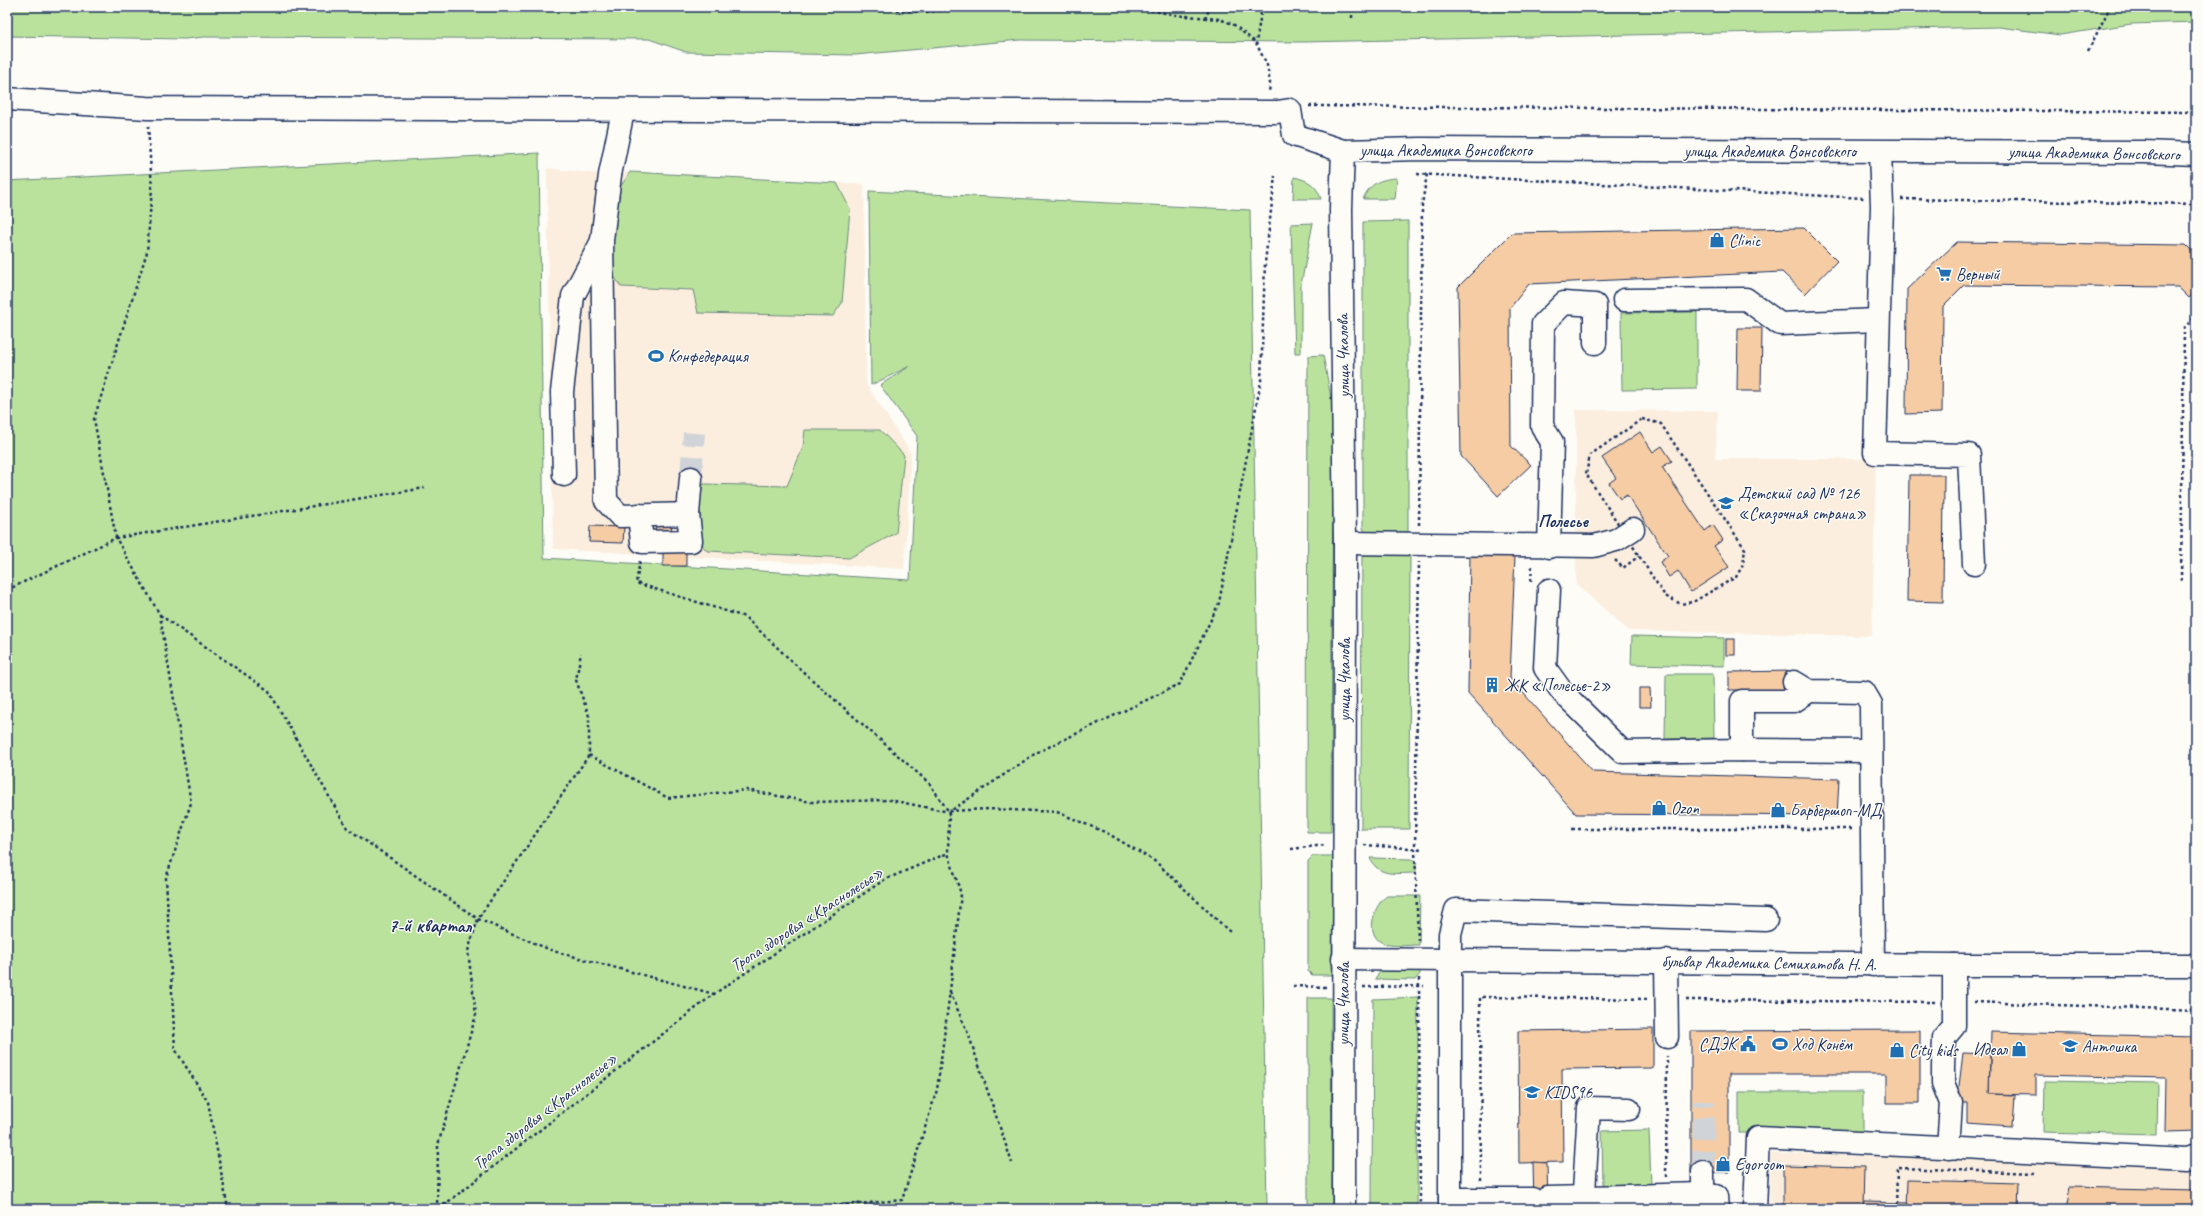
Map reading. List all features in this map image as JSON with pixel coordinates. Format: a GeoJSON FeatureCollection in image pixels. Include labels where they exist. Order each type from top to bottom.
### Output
{"type":"FeatureCollection","features":[{"type":"Feature","properties":{"kind":"street"},"geometry":{"type":"LineString","coordinates":[[7,99],[147,108],[623,110],[610,175],[602,240],[606,501],[620,516],[639,515],[642,542],[691,541],[688,514],[691,478]]}},
{"type":"Feature","properties":{"kind":"street","name":"улица Академика Вонсовского"},"geometry":{"type":"LineString","coordinates":[[623,110],[1277,112],[1290,110],[1294,135],[1343,150],[2144,152],[2196,154]]}},
{"type":"Feature","properties":{"kind":"street","name":"улица Чкалова"},"geometry":{"type":"LineString","coordinates":[[1343,150],[1341,209],[1345,543],[1343,959],[1344,1209]]}},
{"type":"Feature","properties":{"kind":"street"},"geometry":{"type":"LineString","coordinates":[[1880,152],[1882,199],[1875,453],[1969,455],[1974,564]]}},
{"type":"Feature","properties":{"kind":"street"},"geometry":{"type":"LineString","coordinates":[[564,475],[562,392],[573,296],[602,240]]}},
{"type":"Feature","properties":{"kind":"street"},"geometry":{"type":"LineString","coordinates":[[1624,300],[1746,299],[1780,324],[1878,320]]}},
{"type":"Feature","properties":{"kind":"street"},"geometry":{"type":"LineString","coordinates":[[1549,547],[1552,442],[1542,426],[1543,324],[1564,303],[1595,305],[1595,343]]}},
{"type":"Feature","properties":{"kind":"street"},"geometry":{"type":"LineString","coordinates":[[1345,543],[1419,543],[1549,547],[1594,546],[1616,540],[1629,532]]}},
{"type":"Feature","properties":{"kind":"street"},"geometry":{"type":"LineString","coordinates":[[1549,590],[1545,668],[1563,693],[1623,752],[1742,750],[1870,751]]}},
{"type":"Feature","properties":{"kind":"street"},"geometry":{"type":"LineString","coordinates":[[1742,750],[1742,701],[1794,701],[1802,686],[1864,692],[1871,704],[1870,751],[1873,964]]}},
{"type":"Feature","properties":{"kind":"street"},"geometry":{"type":"LineString","coordinates":[[1703,1172],[1710,1202],[1665,1195],[1583,1204],[1541,1198],[1481,1197],[1450,1204],[1450,934],[1456,910],[1766,920]]}},
{"type":"Feature","properties":{"kind":"street","name":"бульвар Академика Семихатова Н. А."},"geometry":{"type":"LineString","coordinates":[[1343,959],[1419,961],[1666,961],[1954,966],[2196,965]]}},
{"type":"Feature","properties":{"kind":"street"},"geometry":{"type":"LineString","coordinates":[[1666,961],[1667,1037]]}},
{"type":"Feature","properties":{"kind":"street"},"geometry":{"type":"LineString","coordinates":[[1948,1148],[1951,1103],[1943,1083],[1943,1066],[1944,1038],[1954,1026],[1954,966]]}},
{"type":"Feature","properties":{"kind":"street"},"geometry":{"type":"LineString","coordinates":[[1583,1204],[1589,1108],[1629,1109]]}},
{"type":"Feature","properties":{"kind":"street"},"geometry":{"type":"LineString","coordinates":[[1755,1209],[1758,1138],[2188,1159],[2196,1156]]}},
{"type":"Feature","properties":{"kind":"path"},"geometry":{"type":"LineString","coordinates":[[860,7],[923,12],[988,7]]}},
{"type":"Feature","properties":{"kind":"path"},"geometry":{"type":"LineString","coordinates":[[1133,7],[1205,19],[1219,19],[1233,24],[1256,43],[1267,66],[1270,83],[1269,96]]}},
{"type":"Feature","properties":{"kind":"path"},"geometry":{"type":"LineString","coordinates":[[1205,19],[1210,7]]}},
{"type":"Feature","properties":{"kind":"path"},"geometry":{"type":"LineString","coordinates":[[1256,43],[1262,7]]}},
{"type":"Feature","properties":{"kind":"path"},"geometry":{"type":"LineString","coordinates":[[1352,7],[1352,18]]}},
{"type":"Feature","properties":{"kind":"path"},"geometry":{"type":"LineString","coordinates":[[2088,50],[2110,7]]}},
{"type":"Feature","properties":{"kind":"path"},"geometry":{"type":"LineString","coordinates":[[1308,106],[2196,112]]}},
{"type":"Feature","properties":{"kind":"path"},"geometry":{"type":"LineString","coordinates":[[147,108],[152,188],[147,252],[94,418],[116,538],[160,615],[191,803],[166,878],[175,1049],[208,1102],[228,1209]]}},
{"type":"Feature","properties":{"kind":"path"},"geometry":{"type":"LineString","coordinates":[[1417,174],[1882,199],[2196,204]]}},
{"type":"Feature","properties":{"kind":"path"},"geometry":{"type":"LineString","coordinates":[[1420,1209],[1419,961],[1416,849],[1422,205],[1427,174]]}},
{"type":"Feature","properties":{"kind":"path"},"geometry":{"type":"LineString","coordinates":[[948,812],[1036,753],[1180,684],[1219,603],[1231,542],[1261,381],[1265,263],[1275,176]]}},
{"type":"Feature","properties":{"kind":"path"},"geometry":{"type":"LineString","coordinates":[[2181,581],[2184,328],[2196,316]]}},
{"type":"Feature","properties":{"kind":"path"},"geometry":{"type":"LineString","coordinates":[[1642,419],[1661,424],[1744,549],[1743,565],[1736,577],[1693,602],[1681,604],[1665,596],[1629,532],[1586,474],[1590,455],[1642,419]]}},
{"type":"Feature","properties":{"kind":"path"},"geometry":{"type":"LineString","coordinates":[[7,590],[116,538],[425,488]]}},
{"type":"Feature","properties":{"kind":"path"},"geometry":{"type":"LineString","coordinates":[[636,583],[746,617],[800,669],[929,783],[948,812],[948,853],[961,894],[950,991],[937,1090],[902,1200],[801,1209]]}},
{"type":"Feature","properties":{"kind":"path"},"geometry":{"type":"LineString","coordinates":[[160,615],[269,691],[347,828],[478,919],[553,951],[714,994]]}},
{"type":"Feature","properties":{"kind":"path"},"geometry":{"type":"LineString","coordinates":[[438,1209],[438,1145],[476,1015],[468,951],[478,919],[589,755],[589,716],[576,680],[581,653]]}},
{"type":"Feature","properties":{"kind":"path"},"geometry":{"type":"LineString","coordinates":[[589,755],[668,798],[746,790],[811,802],[890,800],[948,812],[988,809],[1057,812],[1107,833],[1156,862],[1232,934]]}},
{"type":"Feature","properties":{"kind":"path"},"geometry":{"type":"LineString","coordinates":[[1572,829],[1872,830]]}},
{"type":"Feature","properties":{"kind":"path","name":"Тропа здоровья «Краснолесье»"},"geometry":{"type":"LineString","coordinates":[[438,1209],[714,994],[884,880],[948,853]]}},
{"type":"Feature","properties":{"kind":"path"},"geometry":{"type":"LineString","coordinates":[[950,991],[969,1036],[1012,1163]]}},
{"type":"Feature","properties":{"kind":"path"},"geometry":{"type":"LineString","coordinates":[[1481,1197],[1480,997],[1954,1002],[2196,1010]]}},
{"type":"Feature","properties":{"kind":"path"},"geometry":{"type":"LineString","coordinates":[[1665,1195],[1667,1037]]}},
{"type":"Feature","properties":{"kind":"path"},"geometry":{"type":"LineString","coordinates":[[1897,1209],[1898,1168],[2035,1173]]}},
{"type":"Feature","properties":{"kind":"shaded area"},"geometry":{"type":"Polygon","coordinates":[[[547,168],[610,175],[630,172],[864,184],[866,384],[911,453],[904,569],[553,549],[547,168]]]}},
{"type":"Feature","properties":{"kind":"shaded area","name":"Детский сад № 126 «Сказочная страна»"},"geometry":{"type":"Polygon","coordinates":[[[1576,410],[1718,411],[1715,459],[1876,459],[1872,636],[1629,631],[1576,584],[1576,410]]]}},
{"type":"Feature","properties":{"kind":"shaded area"},"geometry":{"type":"Polygon","coordinates":[[[1771,1153],[2196,1167],[2196,1209],[1769,1209],[1771,1153]]]}},
{"type":"Feature","properties":{"kind":"green space"},"geometry":{"type":"Polygon","coordinates":[[[7,7],[2196,7],[2196,22],[2131,24],[2060,35],[1999,27],[1302,42],[1020,40],[855,55],[686,52],[649,39],[204,37],[185,39],[7,36],[7,7]]]}},
{"type":"Feature","properties":{"kind":"green space"},"geometry":{"type":"Polygon","coordinates":[[[539,153],[544,558],[910,580],[917,436],[880,385],[910,366],[871,385],[869,191],[1250,210],[1267,1209],[7,1209],[7,181],[539,153]]]}},
{"type":"Feature","properties":{"kind":"green space"},"geometry":{"type":"Polygon","coordinates":[[[630,172],[837,183],[850,209],[842,303],[833,316],[698,313],[693,290],[621,287],[610,270],[611,225],[619,189],[630,172]]]}},
{"type":"Feature","properties":{"kind":"green space"},"geometry":{"type":"Polygon","coordinates":[[[1294,177],[1311,184],[1317,190],[1321,199],[1293,199],[1294,177]]]}},
{"type":"Feature","properties":{"kind":"green space"},"geometry":{"type":"Polygon","coordinates":[[[1397,178],[1395,199],[1363,199],[1369,189],[1376,183],[1386,179],[1397,178]]]}},
{"type":"Feature","properties":{"kind":"green space"},"geometry":{"type":"Polygon","coordinates":[[[1408,221],[1408,537],[1366,533],[1363,528],[1363,222],[1408,221]]]}},
{"type":"Feature","properties":{"kind":"green space"},"geometry":{"type":"Polygon","coordinates":[[[1313,223],[1301,285],[1301,353],[1295,353],[1291,224],[1313,223]]]}},
{"type":"Feature","properties":{"kind":"green space"},"geometry":{"type":"Polygon","coordinates":[[[1697,312],[1697,389],[1622,390],[1621,313],[1697,312]]]}},
{"type":"Feature","properties":{"kind":"green space"},"geometry":{"type":"Polygon","coordinates":[[[1323,355],[1333,409],[1331,832],[1307,832],[1308,356],[1323,355]]]}},
{"type":"Feature","properties":{"kind":"green space"},"geometry":{"type":"Polygon","coordinates":[[[805,430],[880,430],[904,455],[896,533],[849,558],[707,551],[694,536],[703,484],[787,486],[803,447],[805,430]]]}},
{"type":"Feature","properties":{"kind":"green space"},"geometry":{"type":"Polygon","coordinates":[[[1362,545],[1410,545],[1409,829],[1361,829],[1362,545]]]}},
{"type":"Feature","properties":{"kind":"green space"},"geometry":{"type":"Polygon","coordinates":[[[1632,636],[1724,638],[1724,666],[1631,664],[1632,636]]]}},
{"type":"Feature","properties":{"kind":"green space"},"geometry":{"type":"Polygon","coordinates":[[[1666,674],[1713,674],[1714,738],[1665,739],[1666,674]]]}},
{"type":"Feature","properties":{"kind":"green space"},"geometry":{"type":"Polygon","coordinates":[[[1313,856],[1333,856],[1332,975],[1312,975],[1308,971],[1308,861],[1313,856]]]}},
{"type":"Feature","properties":{"kind":"green space"},"geometry":{"type":"Polygon","coordinates":[[[1370,858],[1412,859],[1416,862],[1416,873],[1396,874],[1383,872],[1378,869],[1370,858]]]}},
{"type":"Feature","properties":{"kind":"green space"},"geometry":{"type":"Polygon","coordinates":[[[1387,896],[1420,896],[1419,945],[1390,945],[1381,942],[1376,938],[1372,926],[1373,919],[1378,905],[1387,896]]]}},
{"type":"Feature","properties":{"kind":"green space"},"geometry":{"type":"Polygon","coordinates":[[[1381,970],[1420,970],[1420,974],[1415,980],[1375,979],[1381,970]]]}},
{"type":"Feature","properties":{"kind":"green space"},"geometry":{"type":"Polygon","coordinates":[[[1418,997],[1417,1209],[1372,1209],[1373,999],[1418,997]]]}},
{"type":"Feature","properties":{"kind":"green space"},"geometry":{"type":"Polygon","coordinates":[[[1308,998],[1331,998],[1332,1209],[1308,1209],[1308,998]]]}},
{"type":"Feature","properties":{"kind":"green space"},"geometry":{"type":"Polygon","coordinates":[[[2044,1081],[2158,1083],[2157,1135],[2043,1132],[2044,1081]]]}},
{"type":"Feature","properties":{"kind":"green space"},"geometry":{"type":"Polygon","coordinates":[[[1739,1092],[1863,1092],[1863,1134],[1739,1133],[1739,1092]]]}},
{"type":"Feature","properties":{"kind":"green space"},"geometry":{"type":"Polygon","coordinates":[[[1649,1130],[1651,1185],[1603,1186],[1602,1131],[1649,1130]]]}},
{"type":"Feature","properties":{"kind":"building"},"geometry":{"type":"Polygon","coordinates":[[[1804,228],[1837,261],[1805,294],[1782,272],[1529,284],[1510,308],[1511,446],[1531,465],[1498,496],[1461,456],[1458,287],[1512,233],[1804,228]]]}},
{"type":"Feature","properties":{"kind":"building"},"geometry":{"type":"Polygon","coordinates":[[[1957,242],[2186,245],[2196,255],[2196,291],[2189,298],[2178,287],[1964,285],[1943,306],[1942,413],[1906,414],[1907,289],[1957,242]]]}},
{"type":"Feature","properties":{"kind":"building"},"geometry":{"type":"Polygon","coordinates":[[[1738,328],[1762,328],[1761,391],[1737,391],[1738,328]]]}},
{"type":"Feature","properties":{"kind":"building"},"geometry":{"type":"Polygon","coordinates":[[[1640,432],[1653,452],[1662,446],[1672,461],[1662,467],[1705,531],[1713,525],[1723,540],[1714,546],[1729,567],[1691,592],[1678,571],[1669,577],[1660,562],[1668,556],[1627,495],[1620,499],[1609,483],[1616,478],[1602,458],[1640,432]]]}},
{"type":"Feature","properties":{"kind":"building"},"geometry":{"type":"Polygon","coordinates":[[[1909,475],[1944,475],[1943,602],[1907,601],[1909,475]]]}},
{"type":"Feature","properties":{"kind":"building"},"geometry":{"type":"Polygon","coordinates":[[[671,522],[672,537],[656,538],[655,523],[671,522]]]}},
{"type":"Feature","properties":{"kind":"building"},"geometry":{"type":"Polygon","coordinates":[[[590,526],[624,527],[623,543],[589,542],[590,526]]]}},
{"type":"Feature","properties":{"kind":"building"},"geometry":{"type":"Polygon","coordinates":[[[663,548],[686,548],[686,566],[663,566],[663,548]]]}},
{"type":"Feature","properties":{"kind":"building","name":"ЖК «Полесье-2»"},"geometry":{"type":"Polygon","coordinates":[[[1470,554],[1515,556],[1510,678],[1593,772],[1839,779],[1837,816],[1576,814],[1468,693],[1470,554]]]}},
{"type":"Feature","properties":{"kind":"building"},"geometry":{"type":"Polygon","coordinates":[[[1726,639],[1735,639],[1735,655],[1726,655],[1726,639]]]}},
{"type":"Feature","properties":{"kind":"building"},"geometry":{"type":"Polygon","coordinates":[[[1795,671],[1795,690],[1729,690],[1729,672],[1795,671]]]}},
{"type":"Feature","properties":{"kind":"building"},"geometry":{"type":"Polygon","coordinates":[[[1639,688],[1650,688],[1651,707],[1639,707],[1639,688]]]}},
{"type":"Feature","properties":{"kind":"building"},"geometry":{"type":"Polygon","coordinates":[[[1653,1029],[1653,1068],[1562,1069],[1563,1162],[1519,1163],[1518,1031],[1653,1029]]]}},
{"type":"Feature","properties":{"kind":"building"},"geometry":{"type":"Polygon","coordinates":[[[1920,1030],[1920,1103],[1887,1103],[1887,1074],[1729,1074],[1729,1172],[1691,1173],[1691,1031],[1920,1030]]]}},
{"type":"Feature","properties":{"kind":"building"},"geometry":{"type":"Polygon","coordinates":[[[1991,1032],[2196,1037],[2196,1131],[2165,1132],[2166,1078],[2036,1075],[2036,1095],[1989,1094],[1991,1032]]]}},
{"type":"Feature","properties":{"kind":"building"},"geometry":{"type":"Polygon","coordinates":[[[1963,1053],[1990,1054],[1989,1094],[2014,1095],[2012,1126],[1967,1123],[1967,1103],[1961,1103],[1959,1086],[1963,1053]]]}},
{"type":"Feature","properties":{"kind":"building"},"geometry":{"type":"Polygon","coordinates":[[[1533,1162],[1547,1163],[1548,1209],[1534,1209],[1533,1162]]]}},
{"type":"Feature","properties":{"kind":"building"},"geometry":{"type":"Polygon","coordinates":[[[1783,1165],[1864,1167],[1863,1209],[1783,1209],[1783,1165]]]}},
{"type":"Feature","properties":{"kind":"building"},"geometry":{"type":"Polygon","coordinates":[[[1908,1180],[2019,1183],[2018,1209],[1907,1209],[1908,1180]]]}},
{"type":"Feature","properties":{"kind":"building"},"geometry":{"type":"Polygon","coordinates":[[[2069,1187],[2196,1190],[2196,1209],[2065,1209],[2069,1187]]]}},
{"type":"Feature","properties":{"kind":"building"},"geometry":{"type":"Polygon","coordinates":[[[1864,1201],[1908,1202],[1907,1209],[1863,1209],[1864,1201]]]}},
{"type":"Feature","properties":{"kind":"tunnel"},"geometry":{"type":"LineString","coordinates":[[691,478],[694,433]]}},
{"type":"Feature","properties":{"kind":"tunnel"},"geometry":{"type":"LineString","coordinates":[[1703,1172],[1704,1101]]}},
{"type":"Feature","properties":{"kind":"place","name":"Clinic"},"geometry":{"type":"Point","coordinates":[1717,240]}},
{"type":"Feature","properties":{"kind":"place","name":"Верный"},"geometry":{"type":"Point","coordinates":[1944,274]}},
{"type":"Feature","properties":{"kind":"place","name":"Конфедерация"},"geometry":{"type":"Point","coordinates":[656,356]}},
{"type":"Feature","properties":{"kind":"place","name":"Детский сад № 126 «Сказочная страна»"},"geometry":{"type":"Point","coordinates":[1726,503]}},
{"type":"Feature","properties":{"kind":"place","name":"ЖК «Полесье-2»"},"geometry":{"type":"Point","coordinates":[1492,685]}},
{"type":"Feature","properties":{"kind":"place","name":"Ozon"},"geometry":{"type":"Point","coordinates":[1659,808]}},
{"type":"Feature","properties":{"kind":"place","name":"Барбершоп-МД"},"geometry":{"type":"Point","coordinates":[1778,810]}},
{"type":"Feature","properties":{"kind":"place","name":"СДЭК"},"geometry":{"type":"Point","coordinates":[1748,1044]}},
{"type":"Feature","properties":{"kind":"place","name":"Ход Конём"},"geometry":{"type":"Point","coordinates":[1780,1044]}},
{"type":"Feature","properties":{"kind":"place","name":"Антошка"},"geometry":{"type":"Point","coordinates":[2070,1046]}},
{"type":"Feature","properties":{"kind":"place","name":"Идеал"},"geometry":{"type":"Point","coordinates":[2019,1049]}},
{"type":"Feature","properties":{"kind":"place","name":"City kids"},"geometry":{"type":"Point","coordinates":[1897,1050]}},
{"type":"Feature","properties":{"kind":"place","name":"KIDS96"},"geometry":{"type":"Point","coordinates":[1532,1092]}},
{"type":"Feature","properties":{"kind":"place","name":"Egoroom"},"geometry":{"type":"Point","coordinates":[1723,1164]}},
{"type":"Feature","properties":{"kind":"district","name":"Полесье"},"geometry":{"type":"Point","coordinates":[1563,521]}},
{"type":"Feature","properties":{"kind":"district","name":"7-й квартал"},"geometry":{"type":"Point","coordinates":[430,926]}}]}
